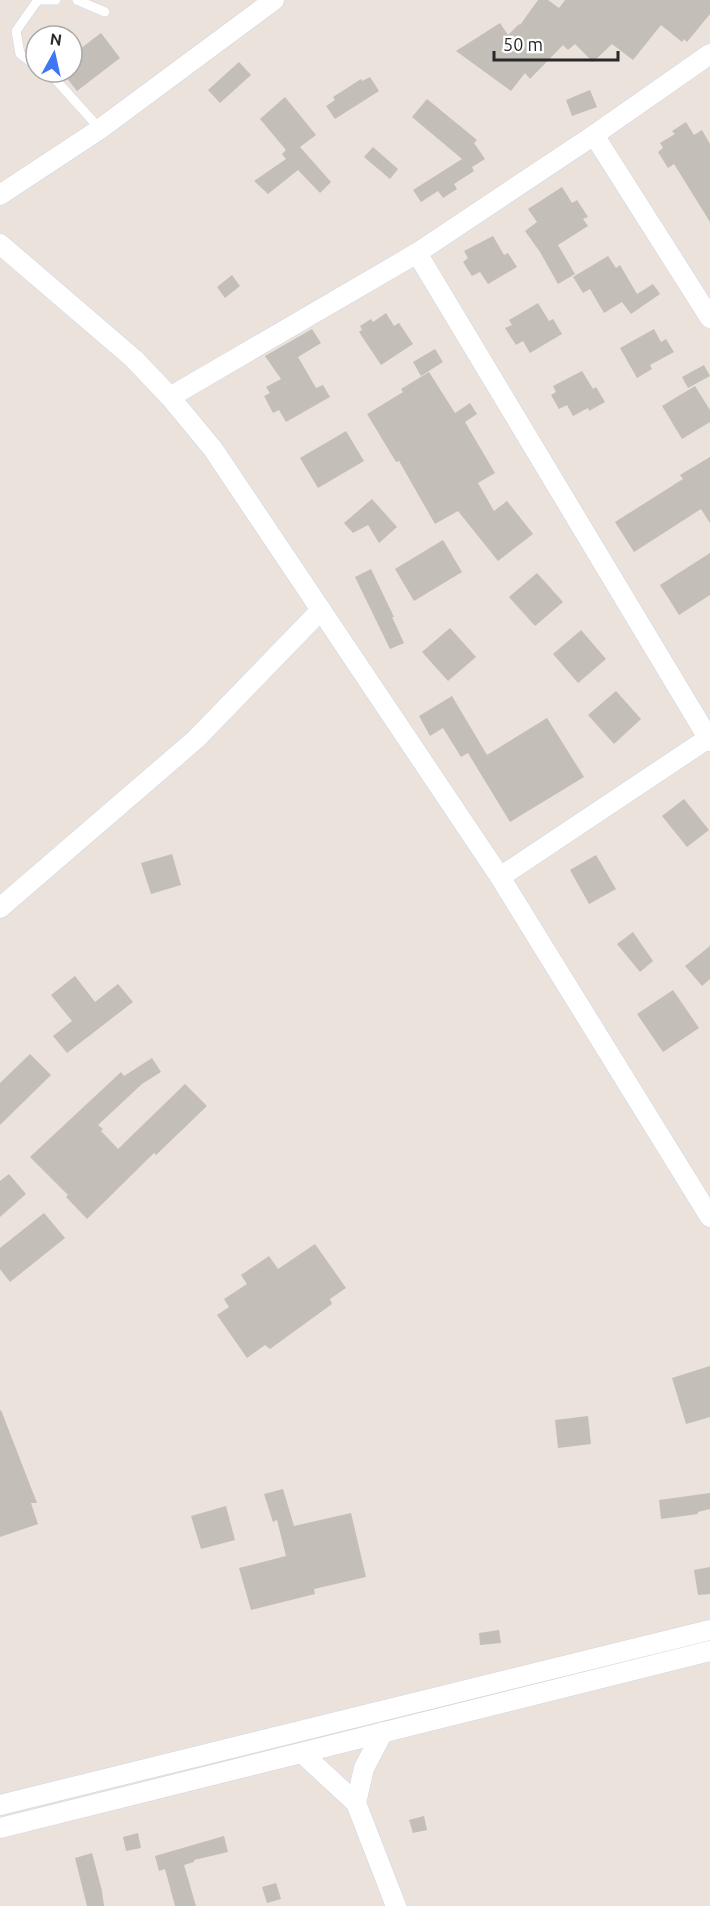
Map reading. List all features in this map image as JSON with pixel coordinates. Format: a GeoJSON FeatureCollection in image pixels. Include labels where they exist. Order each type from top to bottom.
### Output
{"type":"FeatureCollection","features":[{"type":"Feature","properties":{"kind":"street"},"geometry":{"type":"LineString","coordinates":[[0,195],[100,129],[274,0]]}},
{"type":"Feature","properties":{"kind":"street"},"geometry":{"type":"LineString","coordinates":[[170,397],[417,253],[594,135],[710,54]]}},
{"type":"Feature","properties":{"kind":"street"},"geometry":{"type":"LineString","coordinates":[[594,135],[710,318]]}},
{"type":"Feature","properties":{"kind":"street"},"geometry":{"type":"LineString","coordinates":[[0,244],[134,359],[213,448],[500,877],[710,1217]]}},
{"type":"Feature","properties":{"kind":"street"},"geometry":{"type":"LineString","coordinates":[[417,253],[709,739],[500,877]]}},
{"type":"Feature","properties":{"kind":"street"},"geometry":{"type":"LineString","coordinates":[[0,908],[196,739],[321,610]]}},
{"type":"Feature","properties":{"kind":"street"},"geometry":{"type":"LineString","coordinates":[[0,1805],[710,1630]]}},
{"type":"Feature","properties":{"kind":"street"},"geometry":{"type":"LineString","coordinates":[[0,1828],[710,1651]]}},
{"type":"Feature","properties":{"kind":"street"},"geometry":{"type":"LineString","coordinates":[[356,1803],[364,1768],[383,1732]]}},
{"type":"Feature","properties":{"kind":"street"},"geometry":{"type":"LineString","coordinates":[[302,1753],[356,1803],[396,1906]]}},
{"type":"Feature","properties":{"kind":"lane"},"geometry":{"type":"LineString","coordinates":[[24,57],[20,54],[16,31],[38,0],[56,0]]}},
{"type":"Feature","properties":{"kind":"lane"},"geometry":{"type":"LineString","coordinates":[[77,0],[105,12]]}},
{"type":"Feature","properties":{"kind":"lane"},"geometry":{"type":"LineString","coordinates":[[60,84],[100,129]]}},
{"type":"Feature","properties":{"kind":"building"},"geometry":{"type":"Polygon","coordinates":[[[538,0],[548,0],[559,8],[565,0],[710,0],[710,14],[687,42],[684,39],[682,42],[661,25],[633,60],[612,44],[593,62],[575,44],[568,50],[563,45],[530,79],[525,73],[511,91],[456,51],[500,23],[508,35],[520,25],[538,0]]]}},
{"type":"Feature","properties":{"kind":"building"},"geometry":{"type":"Polygon","coordinates":[[[101,33],[120,58],[77,91],[72,84],[84,84],[84,46],[101,33]]]}},
{"type":"Feature","properties":{"kind":"building"},"geometry":{"type":"Polygon","coordinates":[[[239,62],[251,75],[220,103],[208,90],[239,62]]]}},
{"type":"Feature","properties":{"kind":"building"},"geometry":{"type":"Polygon","coordinates":[[[370,77],[379,91],[335,119],[326,106],[335,100],[333,97],[361,79],[362,81],[370,77]]]}},
{"type":"Feature","properties":{"kind":"building"},"geometry":{"type":"Polygon","coordinates":[[[590,90],[597,107],[572,116],[566,100],[590,90]]]}},
{"type":"Feature","properties":{"kind":"building"},"geometry":{"type":"Polygon","coordinates":[[[285,97],[316,135],[300,147],[331,182],[320,193],[298,170],[268,194],[254,181],[286,159],[282,154],[286,150],[260,119],[285,97]]]}},
{"type":"Feature","properties":{"kind":"building"},"geometry":{"type":"Polygon","coordinates":[[[427,99],[477,140],[474,143],[485,159],[472,167],[474,171],[454,184],[457,189],[443,198],[438,191],[421,202],[413,190],[462,159],[412,117],[427,99]]]}},
{"type":"Feature","properties":{"kind":"building"},"geometry":{"type":"Polygon","coordinates":[[[686,122],[694,135],[702,130],[710,144],[710,222],[674,164],[668,168],[658,152],[663,148],[660,143],[675,134],[672,131],[686,122]]]}},
{"type":"Feature","properties":{"kind":"building"},"geometry":{"type":"Polygon","coordinates":[[[373,147],[398,169],[390,179],[364,157],[373,147]]]}},
{"type":"Feature","properties":{"kind":"building"},"geometry":{"type":"Polygon","coordinates":[[[562,187],[572,203],[577,200],[588,217],[583,219],[588,226],[558,245],[575,274],[558,284],[525,231],[537,222],[528,209],[562,187]]]}},
{"type":"Feature","properties":{"kind":"building"},"geometry":{"type":"Polygon","coordinates":[[[493,236],[504,255],[508,253],[517,267],[488,284],[480,272],[472,276],[463,262],[468,258],[464,251],[493,236]]]}},
{"type":"Feature","properties":{"kind":"building"},"geometry":{"type":"Polygon","coordinates":[[[608,256],[616,268],[620,265],[637,294],[653,284],[660,294],[631,314],[622,302],[604,313],[590,289],[583,293],[573,277],[608,256]]]}},
{"type":"Feature","properties":{"kind":"building"},"geometry":{"type":"Polygon","coordinates":[[[232,275],[240,286],[225,298],[217,287],[232,275]]]}},
{"type":"Feature","properties":{"kind":"building"},"geometry":{"type":"Polygon","coordinates":[[[538,303],[549,321],[553,319],[562,334],[530,353],[523,341],[516,345],[505,328],[512,325],[509,320],[538,303]]]}},
{"type":"Feature","properties":{"kind":"building"},"geometry":{"type":"Polygon","coordinates":[[[386,313],[394,326],[399,323],[413,344],[381,365],[359,332],[362,330],[360,326],[371,319],[373,322],[386,313]]]}},
{"type":"Feature","properties":{"kind":"building"},"geometry":{"type":"Polygon","coordinates":[[[312,329],[321,343],[298,357],[316,388],[323,385],[330,397],[286,422],[279,410],[273,413],[264,396],[270,393],[266,387],[281,379],[265,356],[312,329]]]}},
{"type":"Feature","properties":{"kind":"building"},"geometry":{"type":"Polygon","coordinates":[[[654,329],[661,342],[666,339],[674,352],[650,365],[652,369],[637,378],[620,348],[654,329]]]}},
{"type":"Feature","properties":{"kind":"building"},"geometry":{"type":"Polygon","coordinates":[[[435,349],[443,362],[421,376],[413,362],[435,349]]]}},
{"type":"Feature","properties":{"kind":"building"},"geometry":{"type":"Polygon","coordinates":[[[704,365],[710,376],[688,388],[682,377],[704,365]]]}},
{"type":"Feature","properties":{"kind":"building"},"geometry":{"type":"Polygon","coordinates":[[[582,371],[593,389],[596,387],[605,402],[589,411],[588,408],[573,416],[567,405],[559,409],[551,395],[556,392],[553,386],[582,371]]]}},
{"type":"Feature","properties":{"kind":"building"},"geometry":{"type":"Polygon","coordinates":[[[429,372],[455,413],[470,403],[477,414],[465,422],[495,473],[478,483],[494,511],[507,501],[533,534],[498,561],[458,511],[435,524],[399,461],[396,462],[367,414],[403,392],[401,389],[429,372]]]}},
{"type":"Feature","properties":{"kind":"building"},"geometry":{"type":"Polygon","coordinates":[[[695,386],[710,410],[710,422],[682,439],[662,406],[695,386]]]}},
{"type":"Feature","properties":{"kind":"building"},"geometry":{"type":"Polygon","coordinates":[[[346,431],[364,461],[318,488],[300,458],[346,431]]]}},
{"type":"Feature","properties":{"kind":"building"},"geometry":{"type":"Polygon","coordinates":[[[710,457],[710,523],[701,509],[634,552],[615,522],[683,479],[680,475],[710,457]]]}},
{"type":"Feature","properties":{"kind":"building"},"geometry":{"type":"Polygon","coordinates":[[[372,499],[397,527],[379,543],[368,525],[353,533],[344,523],[372,499]]]}},
{"type":"Feature","properties":{"kind":"building"},"geometry":{"type":"Polygon","coordinates":[[[443,540],[462,572],[414,601],[395,569],[443,540]]]}},
{"type":"Feature","properties":{"kind":"building"},"geometry":{"type":"Polygon","coordinates":[[[710,553],[710,595],[679,615],[660,585],[710,553]]]}},
{"type":"Feature","properties":{"kind":"building"},"geometry":{"type":"Polygon","coordinates":[[[371,569],[404,643],[390,649],[355,577],[371,569]]]}},
{"type":"Feature","properties":{"kind":"building"},"geometry":{"type":"Polygon","coordinates":[[[537,573],[563,602],[535,626],[509,597],[537,573]]]}},
{"type":"Feature","properties":{"kind":"building"},"geometry":{"type":"Polygon","coordinates":[[[450,628],[476,657],[448,681],[422,652],[450,628]]]}},
{"type":"Feature","properties":{"kind":"building"},"geometry":{"type":"Polygon","coordinates":[[[581,630],[606,659],[578,683],[553,654],[581,630]]]}},
{"type":"Feature","properties":{"kind":"building"},"geometry":{"type":"Polygon","coordinates":[[[616,691],[641,719],[614,744],[588,715],[616,691]]]}},
{"type":"Feature","properties":{"kind":"building"},"geometry":{"type":"Polygon","coordinates":[[[452,696],[487,755],[547,718],[584,777],[510,822],[468,753],[461,757],[443,728],[430,736],[419,716],[452,696]]]}},
{"type":"Feature","properties":{"kind":"building"},"geometry":{"type":"Polygon","coordinates":[[[684,799],[709,830],[687,847],[662,816],[684,799]]]}},
{"type":"Feature","properties":{"kind":"building"},"geometry":{"type":"Polygon","coordinates":[[[172,854],[181,885],[151,894],[141,863],[172,854]]]}},
{"type":"Feature","properties":{"kind":"building"},"geometry":{"type":"Polygon","coordinates":[[[596,855],[616,889],[589,904],[570,870],[596,855]]]}},
{"type":"Feature","properties":{"kind":"building"},"geometry":{"type":"Polygon","coordinates":[[[633,932],[653,961],[640,972],[617,944],[633,932]]]}},
{"type":"Feature","properties":{"kind":"building"},"geometry":{"type":"Polygon","coordinates":[[[710,946],[710,979],[702,986],[685,966],[710,946]]]}},
{"type":"Feature","properties":{"kind":"building"},"geometry":{"type":"Polygon","coordinates":[[[75,976],[95,1002],[118,984],[133,1002],[67,1053],[53,1036],[72,1021],[51,995],[75,976]]]}},
{"type":"Feature","properties":{"kind":"building"},"geometry":{"type":"Polygon","coordinates":[[[673,990],[699,1028],[663,1052],[637,1014],[673,990]]]}},
{"type":"Feature","properties":{"kind":"building"},"geometry":{"type":"Polygon","coordinates":[[[30,1054],[51,1075],[0,1125],[0,1083],[30,1054]]]}},
{"type":"Feature","properties":{"kind":"building"},"geometry":{"type":"Polygon","coordinates":[[[152,1058],[161,1072],[142,1084],[98,1125],[118,1149],[185,1084],[207,1106],[156,1155],[154,1153],[87,1219],[66,1197],[68,1195],[30,1157],[121,1072],[124,1076],[152,1058]]]}},
{"type":"Feature","properties":{"kind":"building"},"geometry":{"type":"Polygon","coordinates":[[[9,1174],[26,1194],[0,1217],[0,1181],[9,1174]]]}},
{"type":"Feature","properties":{"kind":"building"},"geometry":{"type":"Polygon","coordinates":[[[44,1213],[65,1238],[10,1282],[0,1269],[0,1248],[44,1213]]]}},
{"type":"Feature","properties":{"kind":"building"},"geometry":{"type":"Polygon","coordinates":[[[315,1244],[346,1288],[330,1299],[332,1304],[270,1349],[265,1345],[247,1358],[217,1315],[229,1307],[224,1299],[247,1284],[241,1275],[269,1256],[278,1269],[315,1244]]]}},
{"type":"Feature","properties":{"kind":"building"},"geometry":{"type":"Polygon","coordinates":[[[710,1366],[710,1417],[686,1424],[672,1378],[710,1366]]]}},
{"type":"Feature","properties":{"kind":"building"},"geometry":{"type":"Polygon","coordinates":[[[0,1411],[37,1503],[31,1503],[38,1524],[0,1537],[0,1411]]]}},
{"type":"Feature","properties":{"kind":"building"},"geometry":{"type":"Polygon","coordinates":[[[588,1416],[591,1444],[558,1448],[555,1420],[588,1416]]]}},
{"type":"Feature","properties":{"kind":"building"},"geometry":{"type":"Polygon","coordinates":[[[283,1489],[294,1526],[351,1513],[366,1577],[314,1589],[315,1594],[251,1610],[239,1568],[286,1556],[277,1520],[273,1522],[264,1494],[283,1489]]]}},
{"type":"Feature","properties":{"kind":"building"},"geometry":{"type":"Polygon","coordinates":[[[710,1493],[710,1509],[698,1512],[698,1514],[661,1519],[659,1500],[710,1493]]]}},
{"type":"Feature","properties":{"kind":"building"},"geometry":{"type":"Polygon","coordinates":[[[226,1506],[235,1540],[201,1549],[191,1516],[226,1506]]]}},
{"type":"Feature","properties":{"kind":"building"},"geometry":{"type":"Polygon","coordinates":[[[710,1567],[710,1594],[698,1595],[694,1570],[710,1567]]]}},
{"type":"Feature","properties":{"kind":"building"},"geometry":{"type":"Polygon","coordinates":[[[499,1630],[501,1643],[480,1645],[479,1633],[499,1630]]]}},
{"type":"Feature","properties":{"kind":"building"},"geometry":{"type":"Polygon","coordinates":[[[424,1816],[427,1830],[413,1833],[409,1820],[424,1816]]]}},
{"type":"Feature","properties":{"kind":"building"},"geometry":{"type":"Polygon","coordinates":[[[138,1833],[141,1848],[126,1851],[123,1837],[138,1833]]]}},
{"type":"Feature","properties":{"kind":"building"},"geometry":{"type":"Polygon","coordinates":[[[224,1836],[228,1852],[194,1860],[184,1865],[196,1906],[175,1906],[165,1869],[159,1871],[155,1856],[224,1836]]]}},
{"type":"Feature","properties":{"kind":"building"},"geometry":{"type":"Polygon","coordinates":[[[92,1853],[104,1906],[87,1906],[75,1858],[92,1853]]]}},
{"type":"Feature","properties":{"kind":"building"},"geometry":{"type":"Polygon","coordinates":[[[276,1883],[281,1899],[267,1903],[262,1887],[276,1883]]]}}]}
